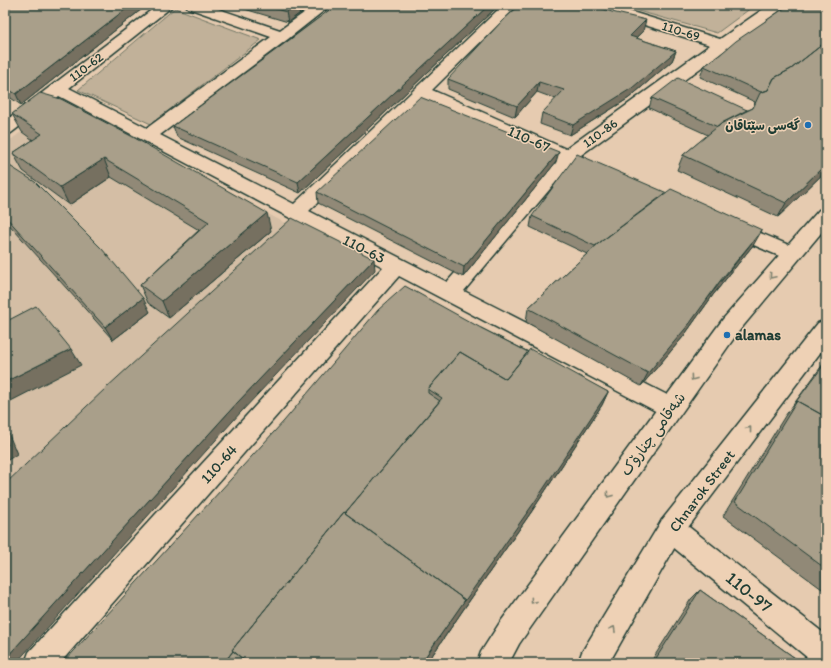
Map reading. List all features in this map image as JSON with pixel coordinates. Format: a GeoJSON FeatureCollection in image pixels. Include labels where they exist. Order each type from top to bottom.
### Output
{"type":"FeatureCollection","features":[{"type":"Feature","properties":{"kind":"street","name":"110-62"},"geometry":{"type":"LineString","coordinates":[[8,121],[58,89],[167,5]]}},
{"type":"Feature","properties":{"kind":"street"},"geometry":{"type":"LineString","coordinates":[[193,5],[282,36]]}},
{"type":"Feature","properties":{"kind":"street"},"geometry":{"type":"LineString","coordinates":[[147,136],[324,5]]}},
{"type":"Feature","properties":{"kind":"street"},"geometry":{"type":"LineString","coordinates":[[296,213],[511,5]]}},
{"type":"Feature","properties":{"kind":"street","name":"110-69"},"geometry":{"type":"LineString","coordinates":[[594,5],[616,8],[722,44]]}},
{"type":"Feature","properties":{"kind":"street","name":"110-86"},"geometry":{"type":"LineString","coordinates":[[450,293],[568,156],[778,5]]}},
{"type":"Feature","properties":{"kind":"street","name":"110-63"},"geometry":{"type":"LineString","coordinates":[[58,89],[671,408]]}},
{"type":"Feature","properties":{"kind":"street","name":"110-67"},"geometry":{"type":"LineString","coordinates":[[422,92],[590,166]]}},
{"type":"Feature","properties":{"kind":"street","name":"شەقامی چنارۆک"},"geometry":{"type":"LineString","coordinates":[[492,663],[509,634],[731,325],[826,215]]}},
{"type":"Feature","properties":{"kind":"street"},"geometry":{"type":"LineString","coordinates":[[712,219],[791,254]]}},
{"type":"Feature","properties":{"kind":"street","name":"110-64"},"geometry":{"type":"LineString","coordinates":[[40,663],[397,266]]}},
{"type":"Feature","properties":{"kind":"street","name":"Chnarok Street"},"geometry":{"type":"LineString","coordinates":[[593,663],[671,529],[826,329]]}},
{"type":"Feature","properties":{"kind":"street","name":"110-97"},"geometry":{"type":"LineString","coordinates":[[671,529],[826,654]]}},
{"type":"Feature","properties":{"kind":"shaded area"},"geometry":{"type":"Polygon","coordinates":[[[635,5],[755,5],[717,33],[631,9],[635,5]]]}},
{"type":"Feature","properties":{"kind":"shaded area"},"geometry":{"type":"Polygon","coordinates":[[[175,8],[261,40],[151,124],[78,90],[175,8]]]}},
{"type":"Feature","properties":{"kind":"shaded area"},"geometry":{"type":"Polygon","coordinates":[[[62,102],[294,228],[5,502],[5,144],[62,102]]]}},
{"type":"Feature","properties":{"kind":"building"},"geometry":{"type":"Polygon","coordinates":[[[5,5],[131,5],[16,94],[5,87],[5,5]]]}},
{"type":"Feature","properties":{"kind":"building"},"geometry":{"type":"Polygon","coordinates":[[[263,5],[296,5],[286,12],[263,5]]]}},
{"type":"Feature","properties":{"kind":"building"},"geometry":{"type":"Polygon","coordinates":[[[336,5],[489,5],[298,182],[173,126],[296,35],[336,5]]]}},
{"type":"Feature","properties":{"kind":"building"},"geometry":{"type":"Polygon","coordinates":[[[520,5],[591,5],[612,12],[646,20],[630,36],[676,51],[632,88],[573,125],[542,113],[564,90],[539,82],[517,106],[448,79],[502,21],[520,5]]]}},
{"type":"Feature","properties":{"kind":"building"},"geometry":{"type":"Polygon","coordinates":[[[789,5],[826,5],[826,45],[823,44],[791,69],[774,78],[768,90],[761,92],[704,66],[736,41],[789,5]]]}},
{"type":"Feature","properties":{"kind":"building"},"geometry":{"type":"Polygon","coordinates":[[[823,44],[826,45],[826,164],[786,203],[683,155],[722,123],[753,108],[760,93],[768,90],[774,78],[791,69],[823,44]]]}},
{"type":"Feature","properties":{"kind":"building"},"geometry":{"type":"Polygon","coordinates":[[[678,78],[747,110],[722,123],[718,127],[652,98],[678,78]]]}},
{"type":"Feature","properties":{"kind":"building"},"geometry":{"type":"Polygon","coordinates":[[[40,93],[61,99],[133,137],[267,213],[162,301],[140,285],[209,222],[104,159],[60,187],[13,153],[42,134],[12,114],[40,93]]]}},
{"type":"Feature","properties":{"kind":"building"},"geometry":{"type":"Polygon","coordinates":[[[420,97],[559,152],[464,267],[317,192],[420,97]]]}},
{"type":"Feature","properties":{"kind":"building"},"geometry":{"type":"Polygon","coordinates":[[[577,154],[667,193],[595,246],[532,216],[577,154]]]}},
{"type":"Feature","properties":{"kind":"building"},"geometry":{"type":"Polygon","coordinates":[[[5,163],[35,182],[102,249],[143,298],[105,327],[5,216],[5,163]]]}},
{"type":"Feature","properties":{"kind":"building"},"geometry":{"type":"Polygon","coordinates":[[[671,189],[762,230],[720,281],[690,323],[648,373],[528,308],[599,243],[671,189]]]}},
{"type":"Feature","properties":{"kind":"building"},"geometry":{"type":"Polygon","coordinates":[[[292,218],[374,259],[237,403],[5,659],[5,484],[106,388],[292,218]]]}},
{"type":"Feature","properties":{"kind":"building"},"geometry":{"type":"Polygon","coordinates":[[[405,286],[528,352],[506,379],[460,352],[428,389],[428,393],[440,401],[345,513],[344,512],[232,650],[233,651],[224,663],[63,663],[284,421],[378,310],[405,286]]]}},
{"type":"Feature","properties":{"kind":"building"},"geometry":{"type":"Polygon","coordinates":[[[36,306],[71,349],[5,382],[5,322],[36,306]]]}},
{"type":"Feature","properties":{"kind":"building"},"geometry":{"type":"Polygon","coordinates":[[[530,349],[608,392],[536,500],[464,602],[465,600],[345,513],[442,398],[428,389],[460,352],[506,379],[530,349]]]}},
{"type":"Feature","properties":{"kind":"building"},"geometry":{"type":"Polygon","coordinates":[[[826,362],[826,417],[797,401],[795,403],[826,362]]]}},
{"type":"Feature","properties":{"kind":"building"},"geometry":{"type":"Polygon","coordinates":[[[797,401],[826,417],[826,569],[735,502],[797,401]]]}},
{"type":"Feature","properties":{"kind":"building"},"geometry":{"type":"Polygon","coordinates":[[[5,437],[8,445],[5,447],[5,437]]]}},
{"type":"Feature","properties":{"kind":"building"},"geometry":{"type":"Polygon","coordinates":[[[344,512],[465,600],[421,663],[248,663],[232,650],[344,512]]]}},
{"type":"Feature","properties":{"kind":"building"},"geometry":{"type":"Polygon","coordinates":[[[700,590],[802,663],[653,663],[700,590]]]}},
{"type":"Feature","properties":{"kind":"building"},"geometry":{"type":"Polygon","coordinates":[[[233,651],[247,663],[224,663],[233,651]]]}},
{"type":"Feature","properties":{"kind":"place","name":"گەسی سێتاقان"},"geometry":{"type":"Point","coordinates":[808,125]}},
{"type":"Feature","properties":{"kind":"place","name":"alamas"},"geometry":{"type":"Point","coordinates":[727,335]}}]}
